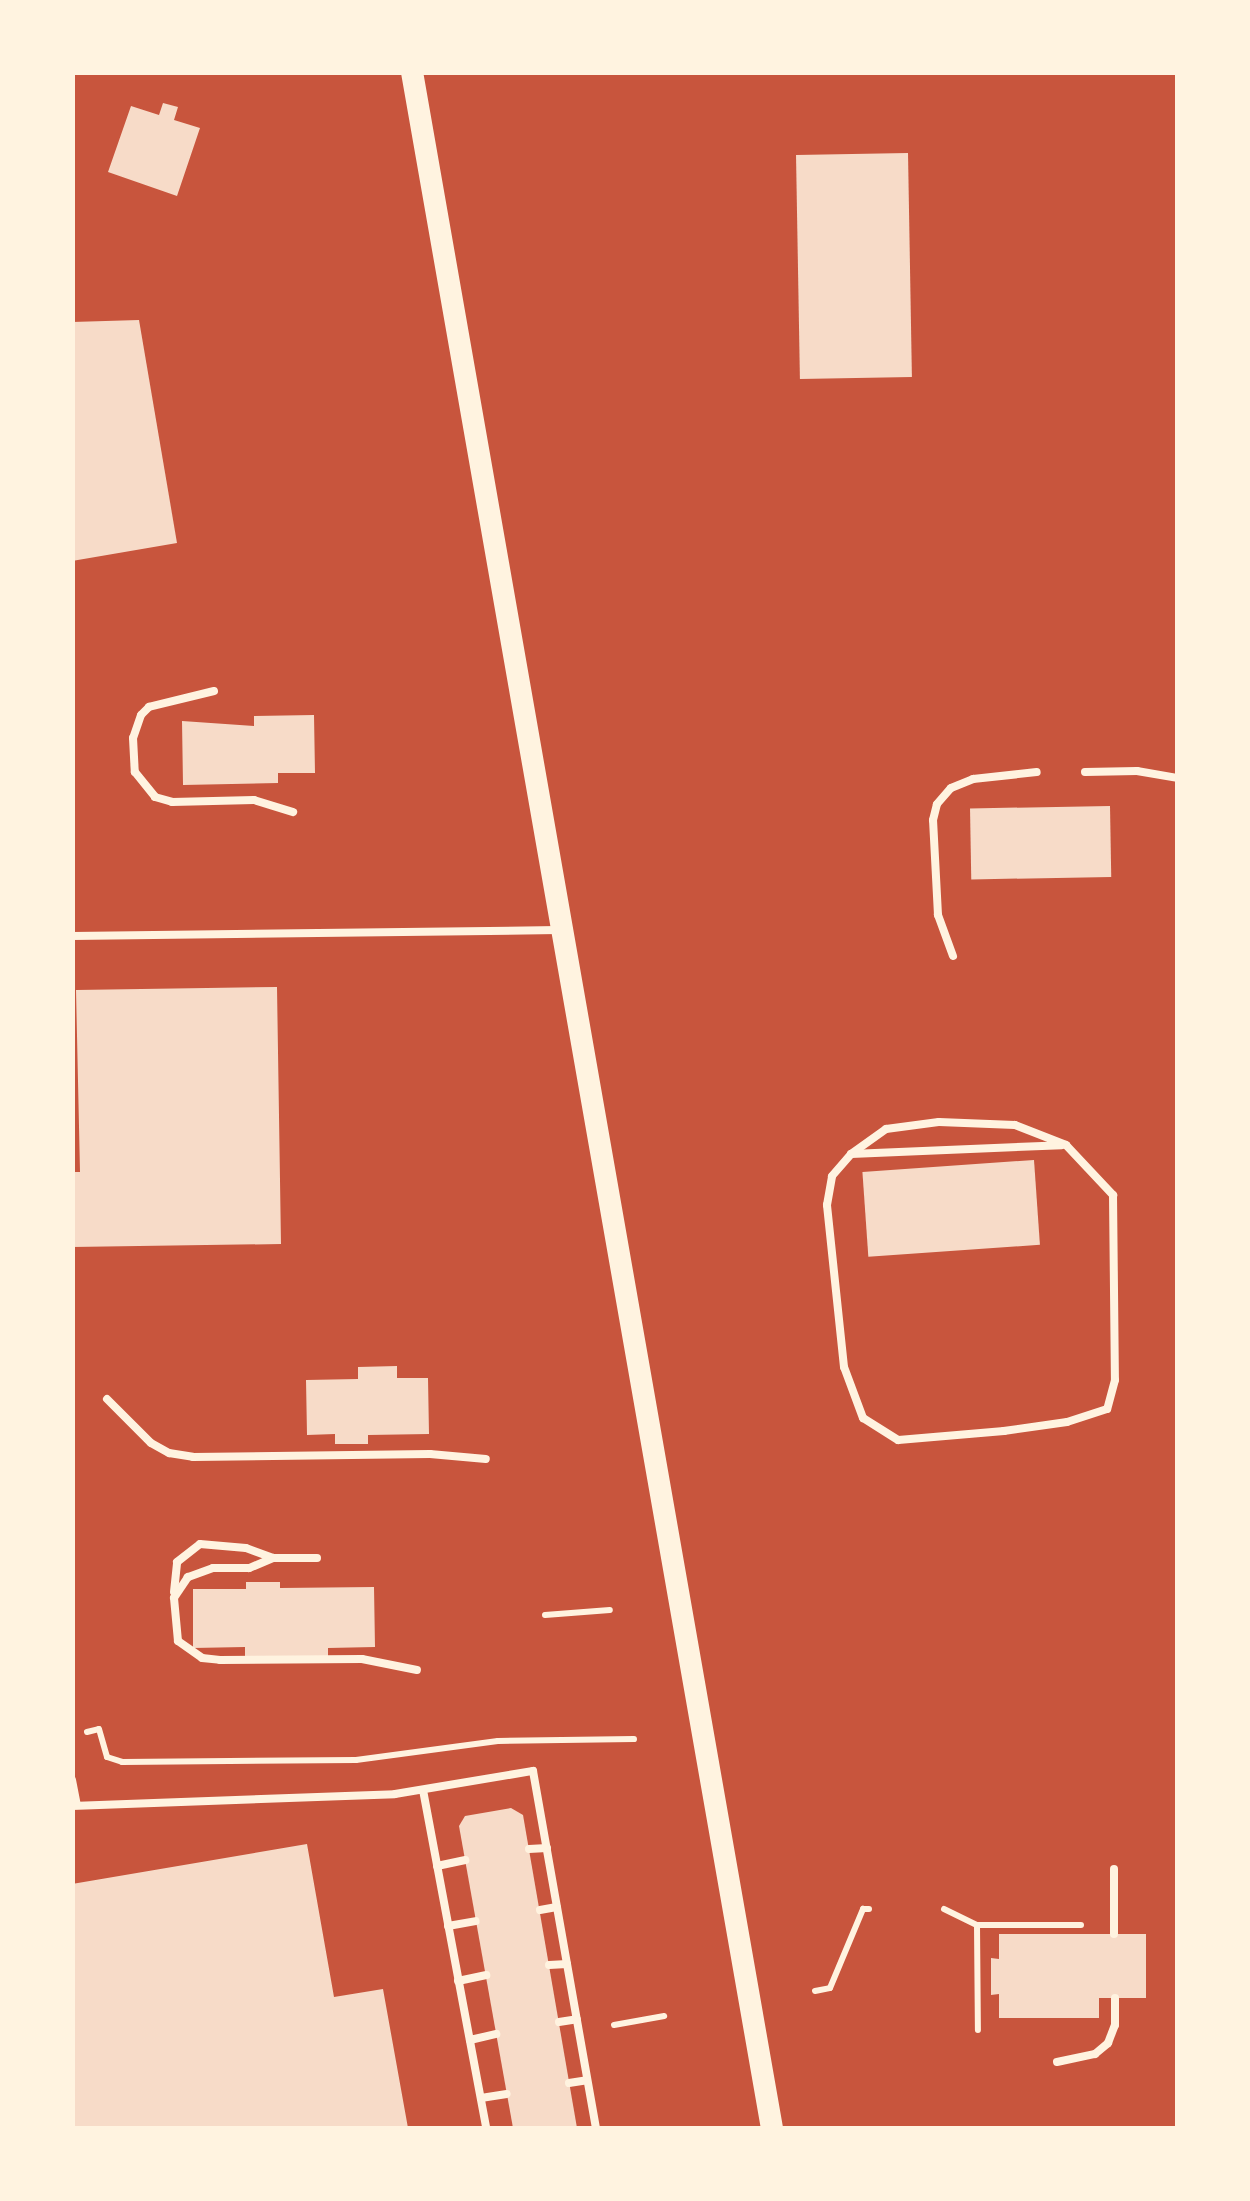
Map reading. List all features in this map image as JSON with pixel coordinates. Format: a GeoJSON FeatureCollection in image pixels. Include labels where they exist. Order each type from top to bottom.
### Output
{"type":"FeatureCollection","features":[{"type":"Feature","properties":{"kind":"main road"},"geometry":{"type":"LineString","coordinates":[[412,72],[772,2128]]}},
{"type":"Feature","properties":{"kind":"lane"},"geometry":{"type":"LineString","coordinates":[[214,691],[149,707],[140,715],[133,738],[135,772],[155,797],[172,802],[254,800],[293,812]]}},
{"type":"Feature","properties":{"kind":"lane"},"geometry":{"type":"LineString","coordinates":[[1084,772],[1137,771],[1178,778]]}},
{"type":"Feature","properties":{"kind":"lane"},"geometry":{"type":"LineString","coordinates":[[952,956],[938,915],[933,820],[937,804],[951,788],[973,779],[1037,772]]}},
{"type":"Feature","properties":{"kind":"lane"},"geometry":{"type":"LineString","coordinates":[[72,936],[562,930]]}},
{"type":"Feature","properties":{"kind":"lane"},"geometry":{"type":"LineString","coordinates":[[939,1122],[1015,1125],[1066,1145],[1113,1195],[1115,1380],[1107,1410],[1020,1428],[898,1440],[863,1418],[844,1367],[827,1206],[832,1176],[850,1154],[886,1129],[939,1122]]}},
{"type":"Feature","properties":{"kind":"lane"},"geometry":{"type":"LineString","coordinates":[[850,1154],[1066,1145]]}},
{"type":"Feature","properties":{"kind":"lane"},"geometry":{"type":"LineString","coordinates":[[106,1399],[151,1443],[169,1454],[430,1454],[486,1460]]}},
{"type":"Feature","properties":{"kind":"lane"},"geometry":{"type":"LineString","coordinates":[[317,1558],[273,1558],[246,1548],[200,1544],[177,1562],[174,1598],[178,1641],[202,1658],[362,1659],[417,1670]]}},
{"type":"Feature","properties":{"kind":"lane"},"geometry":{"type":"LineString","coordinates":[[174,1598],[179,1585],[200,1571],[249,1568],[273,1558]]}},
{"type":"Feature","properties":{"kind":"lane"},"geometry":{"type":"LineString","coordinates":[[72,1780],[75,1805],[423,1790],[533,1771],[596,2128]]}},
{"type":"Feature","properties":{"kind":"lane"},"geometry":{"type":"LineString","coordinates":[[423,1790],[486,2128]]}},
{"type":"Feature","properties":{"kind":"lane"},"geometry":{"type":"LineString","coordinates":[[529,1849],[547,1848]]}},
{"type":"Feature","properties":{"kind":"lane"},"geometry":{"type":"LineString","coordinates":[[437,1866],[466,1860]]}},
{"type":"Feature","properties":{"kind":"lane"},"geometry":{"type":"LineString","coordinates":[[1114,1870],[1114,1934]]}},
{"type":"Feature","properties":{"kind":"lane"},"geometry":{"type":"LineString","coordinates":[[540,1910],[557,1907]]}},
{"type":"Feature","properties":{"kind":"lane"},"geometry":{"type":"LineString","coordinates":[[448,1926],[476,1920]]}},
{"type":"Feature","properties":{"kind":"lane"},"geometry":{"type":"LineString","coordinates":[[549,1965],[567,1964]]}},
{"type":"Feature","properties":{"kind":"lane"},"geometry":{"type":"LineString","coordinates":[[458,1981],[486,1975]]}},
{"type":"Feature","properties":{"kind":"lane"},"geometry":{"type":"LineString","coordinates":[[1057,2062],[1095,2054],[1108,2043],[1114,2025],[1114,1998]]}},
{"type":"Feature","properties":{"kind":"lane"},"geometry":{"type":"LineString","coordinates":[[559,2022],[577,2019]]}},
{"type":"Feature","properties":{"kind":"lane"},"geometry":{"type":"LineString","coordinates":[[470,2040],[496,2034]]}},
{"type":"Feature","properties":{"kind":"lane"},"geometry":{"type":"LineString","coordinates":[[569,2082],[587,2080]]}},
{"type":"Feature","properties":{"kind":"lane"},"geometry":{"type":"LineString","coordinates":[[480,2098],[507,2094]]}},
{"type":"Feature","properties":{"kind":"path"},"geometry":{"type":"LineString","coordinates":[[545,1616],[610,1610]]}},
{"type":"Feature","properties":{"kind":"path"},"geometry":{"type":"LineString","coordinates":[[87,1732],[99,1729],[107,1757],[122,1762],[376,1759],[498,1740],[634,1739]]}},
{"type":"Feature","properties":{"kind":"path"},"geometry":{"type":"LineString","coordinates":[[302,1761],[302,1774]]}},
{"type":"Feature","properties":{"kind":"path"},"geometry":{"type":"LineString","coordinates":[[815,1991],[830,1988],[863,1908],[869,1908]]}},
{"type":"Feature","properties":{"kind":"path"},"geometry":{"type":"LineString","coordinates":[[944,1908],[977,1926],[1081,1926]]}},
{"type":"Feature","properties":{"kind":"path"},"geometry":{"type":"LineString","coordinates":[[977,1926],[978,2030]]}},
{"type":"Feature","properties":{"kind":"path"},"geometry":{"type":"LineString","coordinates":[[978,1975],[990,1975]]}},
{"type":"Feature","properties":{"kind":"path"},"geometry":{"type":"LineString","coordinates":[[614,2025],[664,2016]]}},
{"type":"Feature","properties":{"kind":"building"},"geometry":{"type":"Polygon","coordinates":[[[163,103],[178,107],[174,120],[200,128],[177,196],[108,172],[131,106],[159,115],[163,103]]]}},
{"type":"Feature","properties":{"kind":"building"},"geometry":{"type":"Polygon","coordinates":[[[908,153],[912,377],[800,379],[796,155],[908,153]]]}},
{"type":"Feature","properties":{"kind":"building"},"geometry":{"type":"Polygon","coordinates":[[[139,320],[177,543],[72,561],[72,322],[139,320]]]}},
{"type":"Feature","properties":{"kind":"building"},"geometry":{"type":"Polygon","coordinates":[[[314,715],[315,773],[278,773],[278,783],[183,785],[182,721],[254,726],[254,716],[314,715]]]}},
{"type":"Feature","properties":{"kind":"building"},"geometry":{"type":"Polygon","coordinates":[[[1110,806],[1111,877],[971,879],[970,808],[1110,806]]]}},
{"type":"Feature","properties":{"kind":"building"},"geometry":{"type":"Polygon","coordinates":[[[277,987],[281,1244],[72,1247],[72,1172],[80,1172],[76,990],[277,987]]]}},
{"type":"Feature","properties":{"kind":"building"},"geometry":{"type":"Polygon","coordinates":[[[1034,1160],[1040,1245],[868,1257],[862,1172],[1034,1160]]]}},
{"type":"Feature","properties":{"kind":"building"},"geometry":{"type":"Polygon","coordinates":[[[397,1366],[397,1378],[428,1378],[429,1434],[368,1435],[368,1444],[335,1444],[335,1434],[307,1435],[306,1380],[358,1379],[358,1367],[397,1366]]]}},
{"type":"Feature","properties":{"kind":"building"},"geometry":{"type":"Polygon","coordinates":[[[246,1582],[280,1582],[280,1588],[374,1587],[375,1647],[328,1648],[328,1656],[245,1656],[245,1647],[193,1648],[193,1589],[246,1589],[246,1582]]]}},
{"type":"Feature","properties":{"kind":"building"},"geometry":{"type":"Polygon","coordinates":[[[511,1808],[523,1815],[577,2128],[513,2128],[459,1826],[465,1816],[511,1808]]]}},
{"type":"Feature","properties":{"kind":"building"},"geometry":{"type":"Polygon","coordinates":[[[307,1844],[334,1997],[383,1989],[408,2128],[72,2128],[72,1884],[307,1844]]]}},
{"type":"Feature","properties":{"kind":"building"},"geometry":{"type":"Polygon","coordinates":[[[999,1934],[1146,1934],[1146,1998],[1099,1998],[1099,2018],[999,2018],[999,1994],[991,1995],[991,1958],[999,1959],[999,1934]]]}}]}
